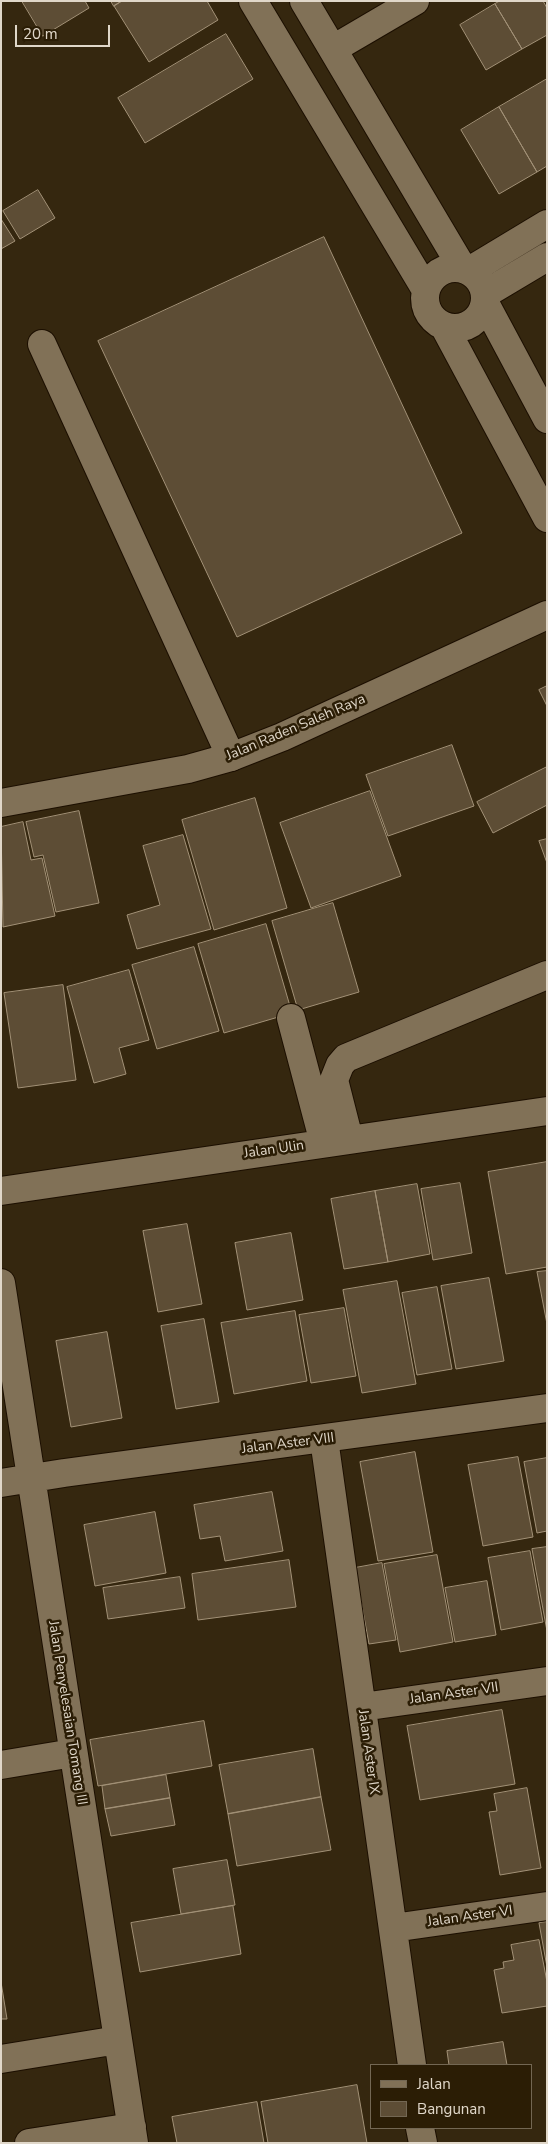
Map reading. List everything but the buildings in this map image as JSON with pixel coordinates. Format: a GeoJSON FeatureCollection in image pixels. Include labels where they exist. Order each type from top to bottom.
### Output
{"type":"FeatureCollection","features":[{"type":"Feature","properties":{"kind":"street"},"geometry":{"type":"LineString","coordinates":[[253,1],[426,290]]}},
{"type":"Feature","properties":{"kind":"street"},"geometry":{"type":"LineString","coordinates":[[304,1],[466,270],[479,281],[485,299],[547,419]]}},
{"type":"Feature","properties":{"kind":"street"},"geometry":{"type":"LineString","coordinates":[[333,49],[415,1]]}},
{"type":"Feature","properties":{"kind":"street"},"geometry":{"type":"LineString","coordinates":[[547,224],[466,270],[453,267],[436,274],[426,290],[424,301],[428,312],[435,321],[444,326],[457,328],[470,324],[480,315],[485,299],[547,257]]}},
{"type":"Feature","properties":{"kind":"street"},"geometry":{"type":"LineString","coordinates":[[444,326],[547,518]]}},
{"type":"Feature","properties":{"kind":"street"},"geometry":{"type":"LineString","coordinates":[[42,344],[231,757]]}},
{"type":"Feature","properties":{"kind":"street","name":"Jalan Raden Saleh Raya"},"geometry":{"type":"LineString","coordinates":[[1,803],[188,768],[231,757],[282,737],[547,615]]}},
{"type":"Feature","properties":{"kind":"street"},"geometry":{"type":"LineString","coordinates":[[337,1141],[334,1080],[340,1065],[346,1058],[547,975]]}},
{"type":"Feature","properties":{"kind":"street"},"geometry":{"type":"LineString","coordinates":[[291,1018],[337,1141]]}},
{"type":"Feature","properties":{"kind":"street","name":"Jalan Ulin"},"geometry":{"type":"LineString","coordinates":[[1,1190],[547,1111]]}},
{"type":"Feature","properties":{"kind":"street","name":"Jalan Penyelesaian Tomang III"},"geometry":{"type":"LineString","coordinates":[[1,1283],[133,2135]]}},
{"type":"Feature","properties":{"kind":"street","name":"Jalan Aster VIII"},"geometry":{"type":"LineString","coordinates":[[1,1483],[547,1408]]}},
{"type":"Feature","properties":{"kind":"street","name":"Jalan Aster IX"},"geometry":{"type":"LineString","coordinates":[[324,1439],[412,2064]]}},
{"type":"Feature","properties":{"kind":"street","name":"Jalan Aster VII"},"geometry":{"type":"LineString","coordinates":[[362,1707],[547,1681]]}},
{"type":"Feature","properties":{"kind":"street"},"geometry":{"type":"LineString","coordinates":[[1,1765],[73,1753]]}},
{"type":"Feature","properties":{"kind":"street","name":"Jalan Aster VI"},"geometry":{"type":"LineString","coordinates":[[393,1928],[547,1906]]}},
{"type":"Feature","properties":{"kind":"street"},"geometry":{"type":"LineString","coordinates":[[1,2059],[118,2040]]}},
{"type":"Feature","properties":{"kind":"street"},"geometry":{"type":"LineString","coordinates":[[420,2129],[422,2143]]}},
{"type":"Feature","properties":{"kind":"street"},"geometry":{"type":"LineString","coordinates":[[29,2143],[133,2135]]}}]}
